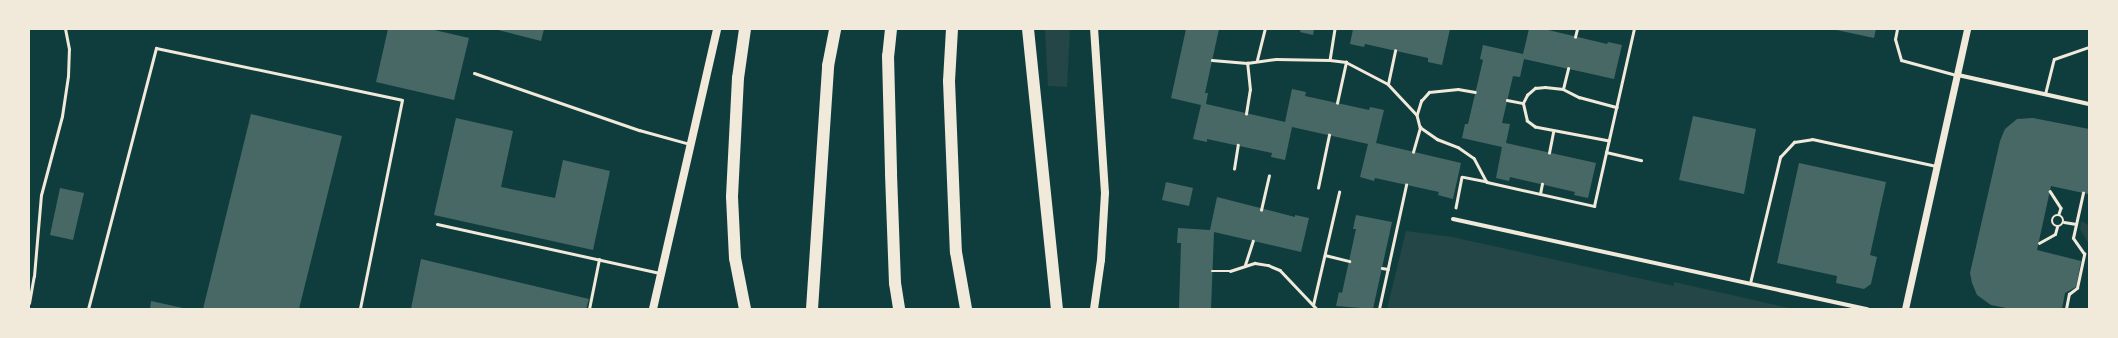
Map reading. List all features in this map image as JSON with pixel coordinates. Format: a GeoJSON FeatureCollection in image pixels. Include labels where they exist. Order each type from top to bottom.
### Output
{"type":"FeatureCollection","features":[{"type":"Feature","properties":{"kind":"highway"},"geometry":{"type":"LineString","coordinates":[[745,29],[738,78],[732,197],[735,258],[745,309]]}},
{"type":"Feature","properties":{"kind":"highway"},"geometry":{"type":"LineString","coordinates":[[812,309],[828,66],[835,29]]}},
{"type":"Feature","properties":{"kind":"highway"},"geometry":{"type":"LineString","coordinates":[[891,29],[888,56],[891,174],[895,283],[899,309]]}},
{"type":"Feature","properties":{"kind":"highway"},"geometry":{"type":"LineString","coordinates":[[952,29],[949,81],[955,244],[966,309]]}},
{"type":"Feature","properties":{"kind":"highway"},"geometry":{"type":"LineString","coordinates":[[1028,29],[1057,309]]}},
{"type":"Feature","properties":{"kind":"main road"},"geometry":{"type":"LineString","coordinates":[[653,309],[717,29]]}},
{"type":"Feature","properties":{"kind":"main road"},"geometry":{"type":"LineString","coordinates":[[1094,29],[1105,193],[1101,260],[1094,309]]}},
{"type":"Feature","properties":{"kind":"street"},"geometry":{"type":"LineString","coordinates":[[1905,309],[1967,29]]}},
{"type":"Feature","properties":{"kind":"street"},"geometry":{"type":"LineString","coordinates":[[1958,75],[2089,104]]}},
{"type":"Feature","properties":{"kind":"street"},"geometry":{"type":"LineString","coordinates":[[1453,219],[1867,309]]}},
{"type":"Feature","properties":{"kind":"lane"},"geometry":{"type":"LineString","coordinates":[[29,303],[34,276],[41,195],[62,116],[68,76],[69,49],[65,29]]}},
{"type":"Feature","properties":{"kind":"lane"},"geometry":{"type":"LineString","coordinates":[[1897,29],[1895,38],[1901,60],[1958,75]]}},
{"type":"Feature","properties":{"kind":"lane"},"geometry":{"type":"LineString","coordinates":[[2045,94],[2054,60],[2089,47]]}},
{"type":"Feature","properties":{"kind":"lane"},"geometry":{"type":"LineString","coordinates":[[88,309],[156,48],[402,100],[360,309]]}},
{"type":"Feature","properties":{"kind":"lane"},"geometry":{"type":"LineString","coordinates":[[474,73],[639,130],[690,144]]}},
{"type":"Feature","properties":{"kind":"lane"},"geometry":{"type":"LineString","coordinates":[[1750,283],[1780,158],[1794,142],[1812,139],[1937,166]]}},
{"type":"Feature","properties":{"kind":"lane"},"geometry":{"type":"LineString","coordinates":[[437,224],[661,273]]}},
{"type":"Feature","properties":{"kind":"lane"},"geometry":{"type":"LineString","coordinates":[[588,309],[599,259]]}},
{"type":"Feature","properties":{"kind":"path"},"geometry":{"type":"LineString","coordinates":[[1257,60],[1265,29]]}},
{"type":"Feature","properties":{"kind":"path"},"geometry":{"type":"LineString","coordinates":[[1330,60],[1335,29]]}},
{"type":"Feature","properties":{"kind":"path"},"geometry":{"type":"LineString","coordinates":[[1575,37],[1576,29]]}},
{"type":"Feature","properties":{"kind":"path"},"geometry":{"type":"LineString","coordinates":[[1453,219],[1462,177],[1594,206],[1634,29]]}},
{"type":"Feature","properties":{"kind":"path"},"geometry":{"type":"LineString","coordinates":[[1388,84],[1396,51]]}},
{"type":"Feature","properties":{"kind":"path"},"geometry":{"type":"LineString","coordinates":[[1212,60],[1247,63],[1257,60],[1330,60],[1346,62],[1388,84],[1417,115],[1420,127],[1414,152]]}},
{"type":"Feature","properties":{"kind":"path"},"geometry":{"type":"LineString","coordinates":[[1337,103],[1346,62]]}},
{"type":"Feature","properties":{"kind":"path"},"geometry":{"type":"LineString","coordinates":[[1246,114],[1250,90],[1247,63]]}},
{"type":"Feature","properties":{"kind":"path"},"geometry":{"type":"LineString","coordinates":[[1563,89],[1568,69]]}},
{"type":"Feature","properties":{"kind":"path"},"geometry":{"type":"LineString","coordinates":[[1523,103],[1535,88],[1563,89],[1579,97],[1616,107]]}},
{"type":"Feature","properties":{"kind":"path"},"geometry":{"type":"LineString","coordinates":[[1417,115],[1421,101],[1428,92],[1458,89],[1475,92]]}},
{"type":"Feature","properties":{"kind":"path"},"geometry":{"type":"LineString","coordinates":[[1507,100],[1523,103]]}},
{"type":"Feature","properties":{"kind":"path"},"geometry":{"type":"LineString","coordinates":[[1523,103],[1527,121],[1535,127],[1553,132],[1575,133],[1609,140]]}},
{"type":"Feature","properties":{"kind":"path"},"geometry":{"type":"LineString","coordinates":[[1420,127],[1436,139],[1458,147],[1474,158],[1487,182]]}},
{"type":"Feature","properties":{"kind":"path"},"geometry":{"type":"LineString","coordinates":[[1549,153],[1553,132]]}},
{"type":"Feature","properties":{"kind":"path"},"geometry":{"type":"LineString","coordinates":[[1318,188],[1329,135]]}},
{"type":"Feature","properties":{"kind":"path"},"geometry":{"type":"LineString","coordinates":[[1234,169],[1238,145]]}},
{"type":"Feature","properties":{"kind":"path"},"geometry":{"type":"LineString","coordinates":[[1606,152],[1642,160]]}},
{"type":"Feature","properties":{"kind":"path"},"geometry":{"type":"LineString","coordinates":[[1261,210],[1269,176]]}},
{"type":"Feature","properties":{"kind":"path"},"geometry":{"type":"LineString","coordinates":[[1540,194],[1542,184]]}},
{"type":"Feature","properties":{"kind":"path"},"geometry":{"type":"LineString","coordinates":[[1379,309],[1406,185]]}},
{"type":"Feature","properties":{"kind":"path"},"geometry":{"type":"LineString","coordinates":[[2038,243],[2055,234],[2056,227],[2052,219],[2059,214],[2061,208],[2050,191]]}},
{"type":"Feature","properties":{"kind":"path"},"geometry":{"type":"LineString","coordinates":[[1313,306],[1339,192]]}},
{"type":"Feature","properties":{"kind":"path"},"geometry":{"type":"LineString","coordinates":[[2066,309],[2069,294],[2077,288],[2084,254],[2073,238],[2083,193]]}},
{"type":"Feature","properties":{"kind":"path"},"geometry":{"type":"LineString","coordinates":[[2059,214],[2064,222]]}},
{"type":"Feature","properties":{"kind":"path"},"geometry":{"type":"LineString","coordinates":[[2056,227],[2064,222],[2076,224]]}},
{"type":"Feature","properties":{"kind":"path"},"geometry":{"type":"LineString","coordinates":[[1245,265],[1253,241]]}},
{"type":"Feature","properties":{"kind":"path"},"geometry":{"type":"LineString","coordinates":[[1325,255],[1349,261]]}},
{"type":"Feature","properties":{"kind":"path"},"geometry":{"type":"LineString","coordinates":[[1212,271],[1230,271],[1255,263],[1280,270],[1317,309]]}},
{"type":"Feature","properties":{"kind":"path"},"geometry":{"type":"LineString","coordinates":[[1382,268],[1388,269]]}},
{"type":"Feature","properties":{"kind":"shaded area"},"geometry":{"type":"Polygon","coordinates":[[[1045,29],[1070,29],[1067,87],[1048,86],[1045,29]]]}},
{"type":"Feature","properties":{"kind":"shaded area"},"geometry":{"type":"Polygon","coordinates":[[[2081,221],[2089,225],[2089,244],[2080,229],[2081,221]]]}},
{"type":"Feature","properties":{"kind":"shaded area"},"geometry":{"type":"Polygon","coordinates":[[[1406,231],[1452,237],[1674,286],[1674,282],[1793,309],[1387,309],[1406,231]]]}},
{"type":"Feature","properties":{"kind":"building"},"geometry":{"type":"Polygon","coordinates":[[[388,29],[430,29],[469,38],[454,100],[376,82],[388,29]]]}},
{"type":"Feature","properties":{"kind":"building"},"geometry":{"type":"Polygon","coordinates":[[[494,29],[544,29],[541,41],[494,29]]]}},
{"type":"Feature","properties":{"kind":"building"},"geometry":{"type":"Polygon","coordinates":[[[1186,29],[1219,29],[1205,93],[1208,93],[1206,104],[1285,122],[1292,89],[1306,92],[1305,96],[1369,110],[1370,107],[1384,110],[1376,143],[1461,163],[1453,199],[1438,195],[1439,192],[1375,178],[1374,181],[1360,177],[1368,144],[1292,127],[1285,160],[1271,157],[1272,153],[1207,139],[1207,142],[1193,139],[1201,105],[1171,98],[1186,29]]]}},
{"type":"Feature","properties":{"kind":"building"},"geometry":{"type":"Polygon","coordinates":[[[1301,29],[1314,29],[1313,35],[1300,32],[1301,29]]]}},
{"type":"Feature","properties":{"kind":"building"},"geometry":{"type":"Polygon","coordinates":[[[1353,29],[1450,29],[1442,65],[1428,62],[1428,58],[1365,44],[1364,47],[1350,44],[1353,29]]]}},
{"type":"Feature","properties":{"kind":"building"},"geometry":{"type":"Polygon","coordinates":[[[1529,29],[1544,29],[1607,44],[1608,42],[1622,45],[1614,79],[1524,59],[1520,77],[1513,76],[1502,123],[1510,124],[1506,143],[1596,163],[1588,198],[1574,195],[1575,192],[1510,177],[1509,181],[1496,178],[1502,147],[1462,138],[1465,124],[1468,124],[1483,60],[1480,59],[1483,45],[1523,54],[1529,29]]]}},
{"type":"Feature","properties":{"kind":"building"},"geometry":{"type":"Polygon","coordinates":[[[1832,29],[1876,29],[1874,38],[1832,29]]]}},
{"type":"Feature","properties":{"kind":"building"},"geometry":{"type":"Polygon","coordinates":[[[251,114],[342,136],[299,309],[203,309],[251,114]]]}},
{"type":"Feature","properties":{"kind":"building"},"geometry":{"type":"Polygon","coordinates":[[[1693,116],[1756,129],[1744,194],[1679,180],[1693,116]]]}},
{"type":"Feature","properties":{"kind":"building"},"geometry":{"type":"Polygon","coordinates":[[[456,118],[513,131],[501,187],[555,198],[563,160],[610,171],[593,250],[434,215],[456,118]]]}},
{"type":"Feature","properties":{"kind":"building"},"geometry":{"type":"Polygon","coordinates":[[[2033,118],[2089,129],[2088,194],[2051,186],[2037,250],[2081,261],[2076,287],[2065,293],[2062,309],[2011,309],[1991,305],[1977,295],[1970,273],[2000,141],[2005,129],[2017,119],[2033,118]]]}},
{"type":"Feature","properties":{"kind":"building"},"geometry":{"type":"Polygon","coordinates":[[[1799,163],[1886,182],[1870,255],[1877,257],[1871,284],[1864,289],[1836,283],[1837,276],[1777,263],[1799,163]]]}},
{"type":"Feature","properties":{"kind":"building"},"geometry":{"type":"Polygon","coordinates":[[[1166,182],[1193,188],[1189,206],[1162,200],[1166,182]]]}},
{"type":"Feature","properties":{"kind":"building"},"geometry":{"type":"Polygon","coordinates":[[[60,188],[84,193],[73,240],[50,235],[60,188]]]}},
{"type":"Feature","properties":{"kind":"building"},"geometry":{"type":"Polygon","coordinates":[[[1217,197],[1295,217],[1295,215],[1309,218],[1301,252],[1214,232],[1211,309],[1179,309],[1181,243],[1177,243],[1178,228],[1210,230],[1217,197]]]}},
{"type":"Feature","properties":{"kind":"building"},"geometry":{"type":"Polygon","coordinates":[[[1356,215],[1392,222],[1373,309],[1336,306],[1339,292],[1342,293],[1356,229],[1353,229],[1356,215]]]}},
{"type":"Feature","properties":{"kind":"building"},"geometry":{"type":"Polygon","coordinates":[[[421,259],[589,299],[586,309],[411,309],[421,259]]]}},
{"type":"Feature","properties":{"kind":"building"},"geometry":{"type":"Polygon","coordinates":[[[151,301],[183,308],[150,309],[151,301]]]}}]}
